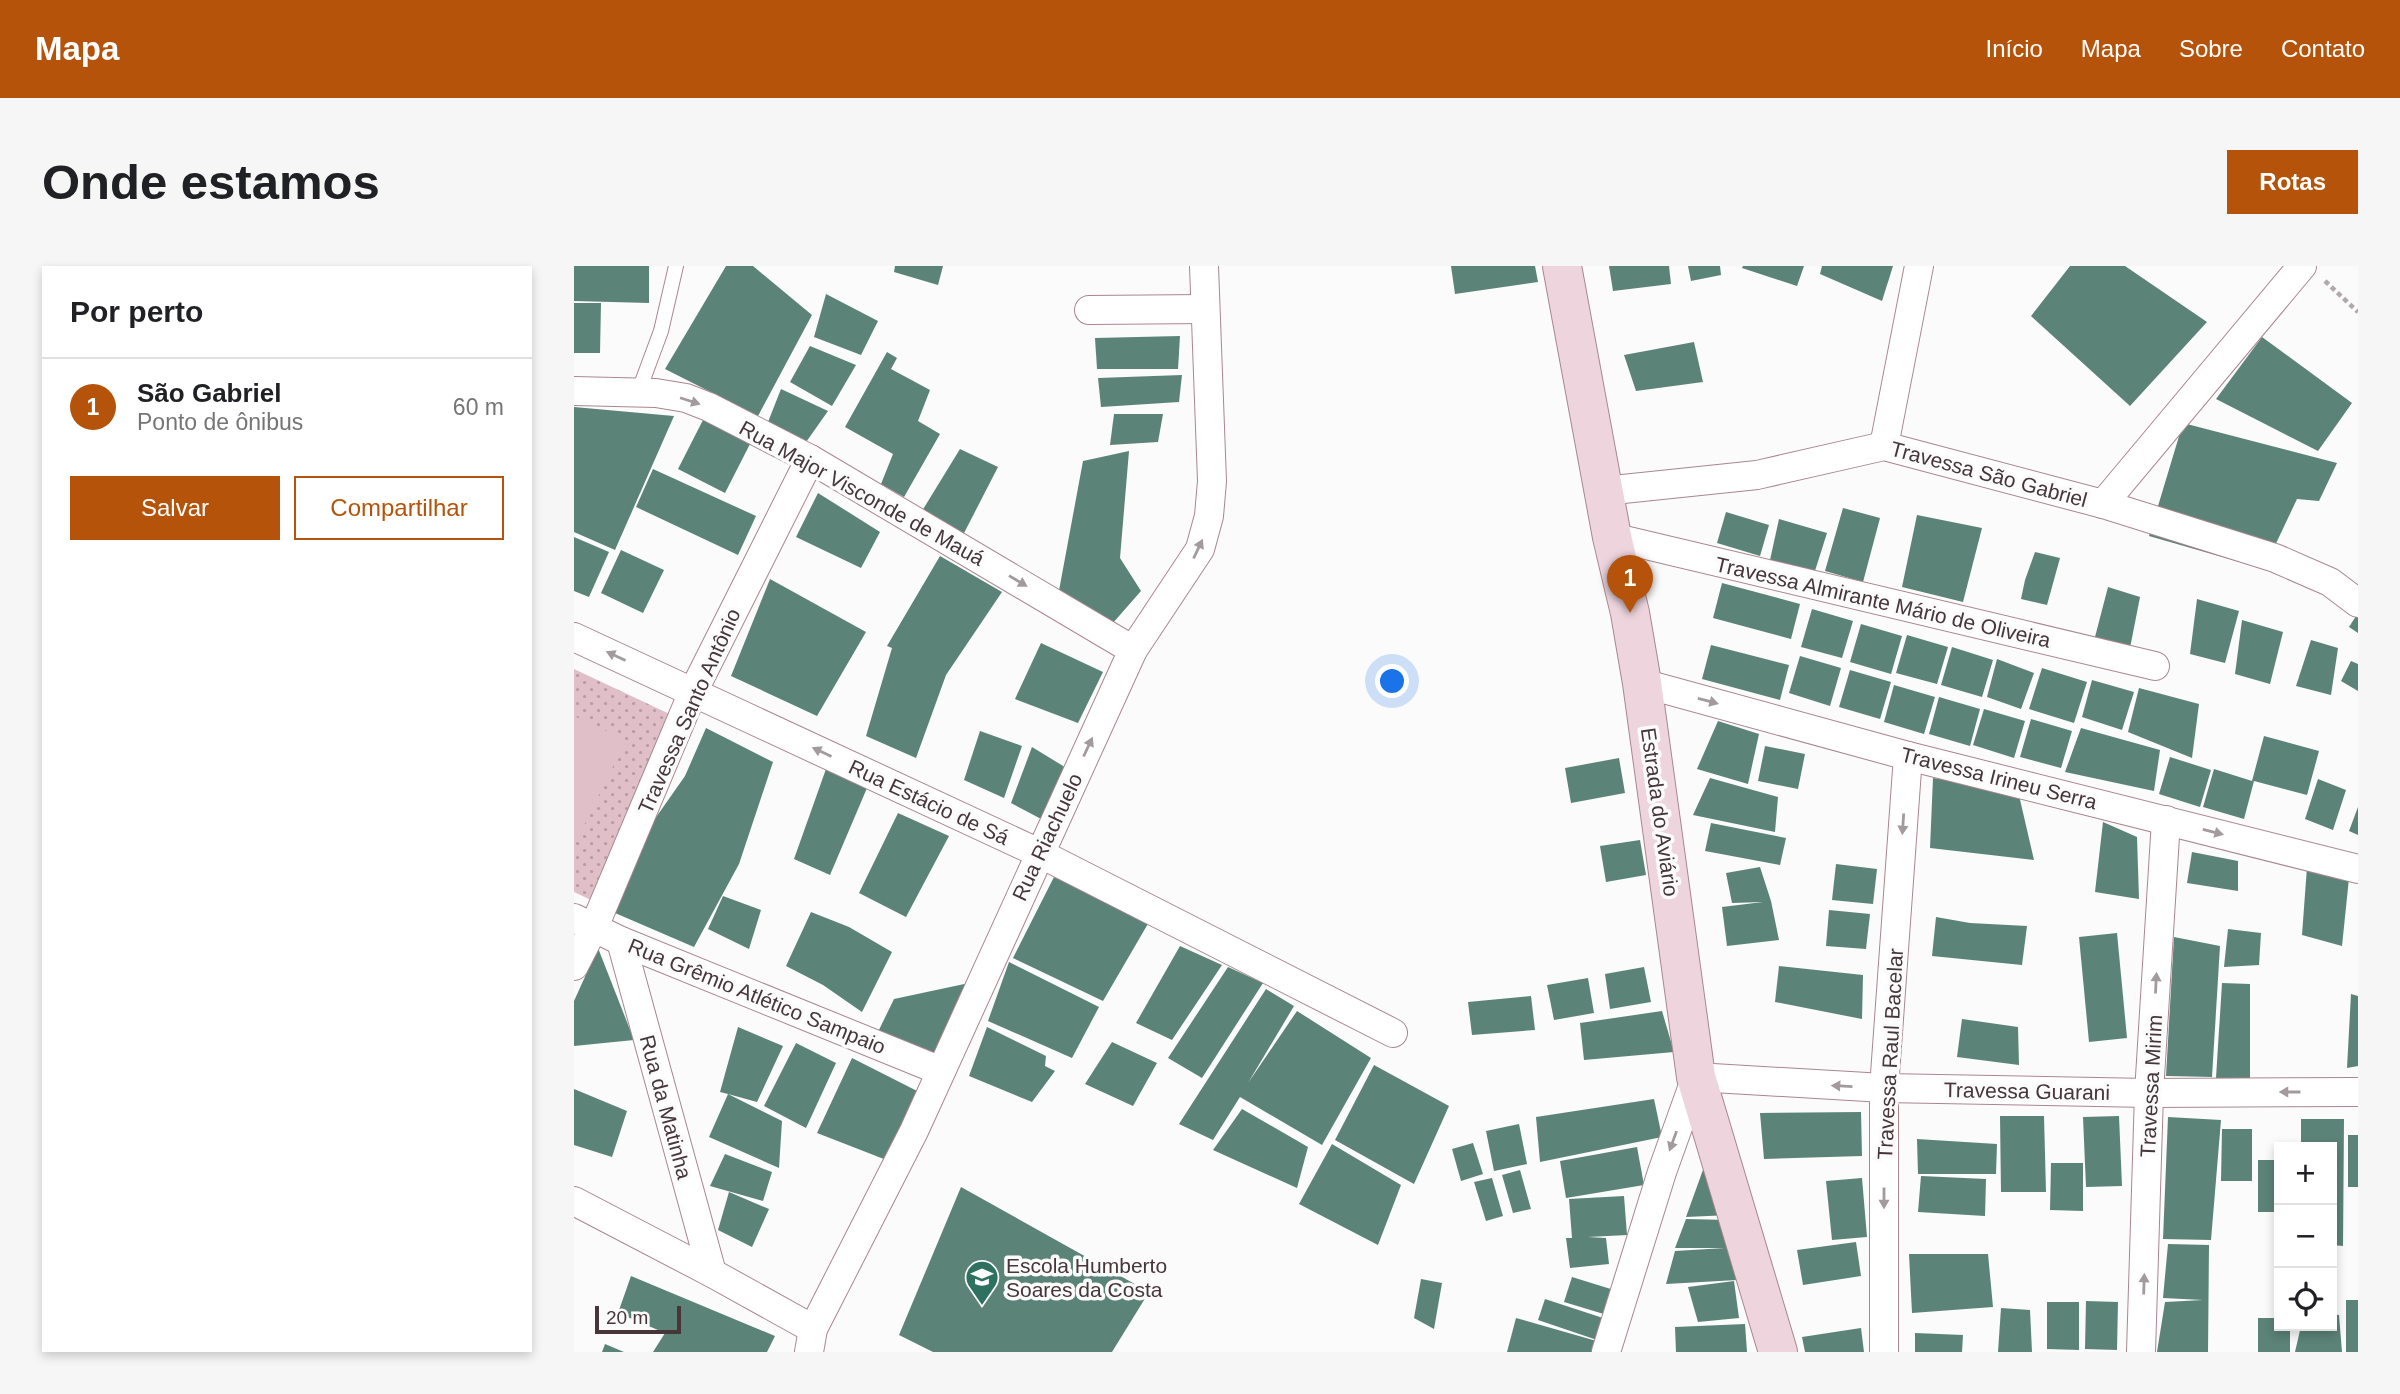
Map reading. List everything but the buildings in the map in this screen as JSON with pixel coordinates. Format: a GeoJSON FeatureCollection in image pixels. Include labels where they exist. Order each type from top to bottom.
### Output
{"type":"FeatureCollection","features":[{"type":"Feature","properties":{"kind":"street","name":"Rua Riachuelo"},"geometry":{"type":"LineString","coordinates":[[811,1340],[914,1131],[1133,650],[1200,549],[1209,516],[1212,481],[1204,266]]}},
{"type":"Feature","properties":{"kind":"street","name":"Estrada do Aviário"},"geometry":{"type":"LineString","coordinates":[[1562,266],[1642,683],[1696,1077],[1778,1352]]}},
{"type":"Feature","properties":{"kind":"street"},"geometry":{"type":"LineString","coordinates":[[1884,446],[1919,266]]}},
{"type":"Feature","properties":{"kind":"street"},"geometry":{"type":"LineString","coordinates":[[2103,504],[2310,271]]}},
{"type":"Feature","properties":{"kind":"street"},"geometry":{"type":"LineString","coordinates":[[1088,310],[1205,309]]}},
{"type":"Feature","properties":{"kind":"street","name":"Rua Major Visconde de Mauá"},"geometry":{"type":"LineString","coordinates":[[574,391],[656,393],[686,398],[709,407],[810,459],[1133,650]]}},
{"type":"Feature","properties":{"kind":"street","name":"Travessa São Gabriel"},"geometry":{"type":"LineString","coordinates":[[1604,491],[1757,475],[1884,446],[2103,504],[2276,558],[2330,582],[2358,603]]}},
{"type":"Feature","properties":{"kind":"street","name":"Travessa Santo Antônio"},"geometry":{"type":"LineString","coordinates":[[574,966],[584,923],[693,692],[810,459]]}},
{"type":"Feature","properties":{"kind":"street","name":"Travessa Almirante Mário de Oliveira"},"geometry":{"type":"LineString","coordinates":[[1612,537],[2155,666]]}},
{"type":"Feature","properties":{"kind":"street","name":"Rua Estácio de Sá"},"geometry":{"type":"LineString","coordinates":[[574,637],[1040,853],[1393,1033]]}},
{"type":"Feature","properties":{"kind":"street","name":"Travessa Irineu Serra"},"geometry":{"type":"LineString","coordinates":[[1642,683],[1908,756],[2358,869]]}},
{"type":"Feature","properties":{"kind":"street","name":"Travessa Raul Bacelar"},"geometry":{"type":"LineString","coordinates":[[1884,1352],[1884,1088],[1908,756]]}},
{"type":"Feature","properties":{"kind":"street","name":"Travessa Mirim"},"geometry":{"type":"LineString","coordinates":[[2141,1352],[2149,1093],[2166,820]]}},
{"type":"Feature","properties":{"kind":"street","name":"Rua Grêmio Atlético Sampaio"},"geometry":{"type":"LineString","coordinates":[[584,923],[621,941],[941,1071]]}},
{"type":"Feature","properties":{"kind":"street","name":"Rua da Matinha"},"geometry":{"type":"LineString","coordinates":[[621,941],[712,1273]]}},
{"type":"Feature","properties":{"kind":"street"},"geometry":{"type":"LineString","coordinates":[[1606,1352],[1662,1172],[1696,1077]]}},
{"type":"Feature","properties":{"kind":"street","name":"Travessa Guarani"},"geometry":{"type":"LineString","coordinates":[[1696,1077],[1884,1088],[2149,1093],[2358,1091]]}},
{"type":"Feature","properties":{"kind":"street"},"geometry":{"type":"LineString","coordinates":[[574,1201],[712,1273],[811,1340]]}},
{"type":"Feature","properties":{"kind":"lane"},"geometry":{"type":"LineString","coordinates":[[638,393],[661,331],[676,266]]}},
{"type":"Feature","properties":{"kind":"path"},"geometry":{"type":"LineString","coordinates":[[2310,271],[2358,312]]}},
{"type":"Feature","properties":{"kind":"shaded area"},"geometry":{"type":"Polygon","coordinates":[[[574,669],[676,717],[593,901],[574,892],[574,669]]]}},
{"type":"Feature","properties":{"kind":"shaded area"},"geometry":{"type":"Polygon","coordinates":[[[574,716],[626,740],[574,846],[574,716]]]}},
{"type":"Feature","properties":{"kind":"place","name":"São Gabriel"},"geometry":{"type":"Point","coordinates":[1630,613]}},
{"type":"Feature","properties":{"kind":"place","name":"Escola Humberto Soares da Costa"},"geometry":{"type":"Point","coordinates":[982,1307]}}]}
